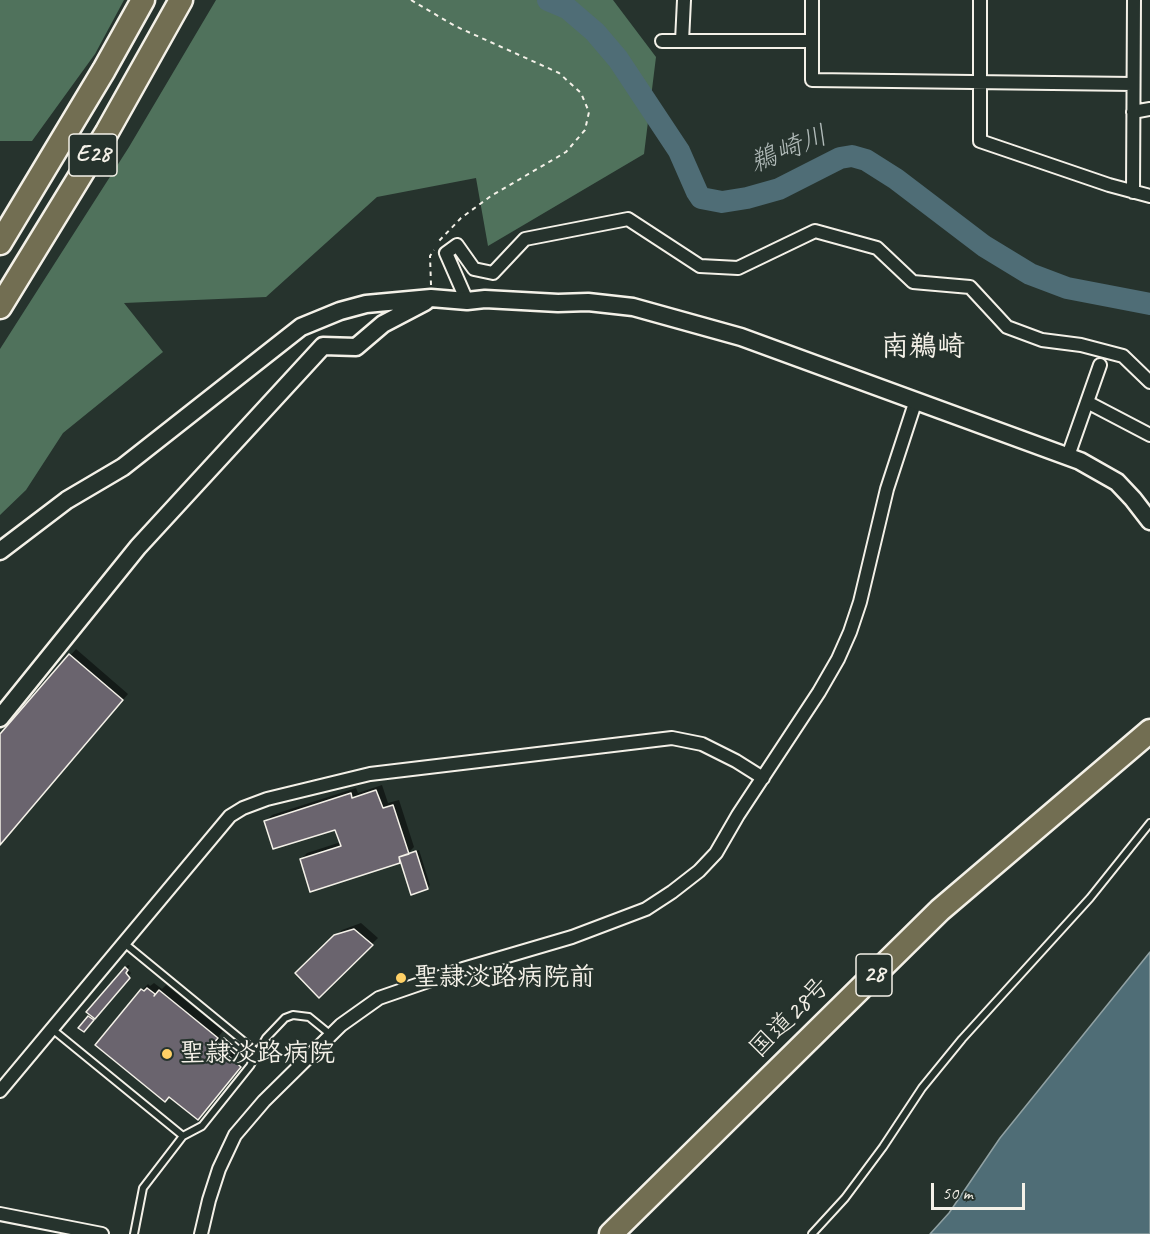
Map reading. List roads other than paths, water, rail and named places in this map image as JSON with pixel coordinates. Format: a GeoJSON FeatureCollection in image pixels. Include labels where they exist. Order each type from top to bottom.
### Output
{"type":"FeatureCollection","features":[{"type":"Feature","properties":{"kind":"highway","name":"E28"},"geometry":{"type":"LineString","coordinates":[[0,243],[143,0]]}},
{"type":"Feature","properties":{"kind":"highway","name":"E28"},"geometry":{"type":"LineString","coordinates":[[0,307],[107,132],[181,0]]}},
{"type":"Feature","properties":{"kind":"highway","name":"国道28号"},"geometry":{"type":"LineString","coordinates":[[611,1234],[940,910],[1150,731]]}},
{"type":"Feature","properties":{"kind":"street"},"geometry":{"type":"LineString","coordinates":[[682,41],[684,0]]}},
{"type":"Feature","properties":{"kind":"street"},"geometry":{"type":"LineString","coordinates":[[812,0],[812,80],[1133,84]]}},
{"type":"Feature","properties":{"kind":"street"},"geometry":{"type":"LineString","coordinates":[[980,0],[980,141],[1150,196]]}},
{"type":"Feature","properties":{"kind":"street"},"geometry":{"type":"LineString","coordinates":[[1133,192],[1134,0]]}},
{"type":"Feature","properties":{"kind":"street"},"geometry":{"type":"LineString","coordinates":[[662,40],[812,41]]}},
{"type":"Feature","properties":{"kind":"street"},"geometry":{"type":"LineString","coordinates":[[1133,112],[1150,108]]}},
{"type":"Feature","properties":{"kind":"street"},"geometry":{"type":"LineString","coordinates":[[466,302],[446,253],[457,245],[474,268],[493,273],[525,239],[628,219],[700,266],[738,268],[814,231],[877,248],[913,282],[970,286],[1007,327],[1042,340],[1081,345],[1123,357],[1150,382]]}},
{"type":"Feature","properties":{"kind":"street"},"geometry":{"type":"LineString","coordinates":[[0,718],[138,547],[323,346],[356,347],[383,324],[431,298]]}},
{"type":"Feature","properties":{"kind":"street"},"geometry":{"type":"LineString","coordinates":[[0,551],[67,500],[123,467],[301,327],[340,311],[366,304],[431,298],[466,302],[485,299],[558,303],[588,302],[633,307],[741,337],[1068,456],[1095,468],[1116,482],[1150,520]]}},
{"type":"Feature","properties":{"kind":"street"},"geometry":{"type":"LineString","coordinates":[[1068,456],[1100,365]]}},
{"type":"Feature","properties":{"kind":"street"},"geometry":{"type":"LineString","coordinates":[[201,1234],[219,1169],[235,1135],[264,1101],[341,1025],[379,998],[463,969],[572,937],[646,909],[699,872],[716,853],[824,684],[850,632],[860,602],[887,489],[916,400]]}},
{"type":"Feature","properties":{"kind":"street"},"geometry":{"type":"LineString","coordinates":[[1087,402],[1150,435]]}},
{"type":"Feature","properties":{"kind":"street"},"geometry":{"type":"LineString","coordinates":[[0,1091],[230,816],[243,808],[267,799],[370,774],[672,738],[702,744],[736,761],[762,778]]}},
{"type":"Feature","properties":{"kind":"street"},"geometry":{"type":"LineString","coordinates":[[0,1214],[102,1234]]}},
{"type":"Feature","properties":{"kind":"lane"},"geometry":{"type":"LineString","coordinates":[[812,1234],[845,1198],[883,1147],[922,1088],[962,1039],[1090,898],[1150,823]]}},
{"type":"Feature","properties":{"kind":"lane"},"geometry":{"type":"LineString","coordinates":[[124,943],[258,1053]]}},
{"type":"Feature","properties":{"kind":"lane"},"geometry":{"type":"LineString","coordinates":[[134,1234],[143,1188],[183,1136],[202,1126],[250,1066],[266,1038],[285,1018],[293,1015],[309,1017],[331,1035]]}},
{"type":"Feature","properties":{"kind":"lane"},"geometry":{"type":"LineString","coordinates":[[52,1029],[183,1136]]}},
{"type":"Feature","properties":{"kind":"water"},"geometry":{"type":"Polygon","coordinates":[[[1150,952],[1150,1234],[930,1234],[949,1213],[1000,1138],[1150,952]]]}},
{"type":"Feature","properties":{"kind":"waterway","name":"鵜崎川"},"geometry":{"type":"LineString","coordinates":[[548,0],[567,8],[595,32],[618,59],[679,151],[701,198],[722,202],[747,198],[779,189],[840,158],[852,156],[866,160],[896,179],[984,246],[1030,274],[1067,288],[1150,304]]}},
{"type":"Feature","properties":{"kind":"place","name":"聖隷淡路病院前"},"geometry":{"type":"Point","coordinates":[401,978]}},
{"type":"Feature","properties":{"kind":"place","name":"聖隷淡路病院"},"geometry":{"type":"Point","coordinates":[167,1054]}},
{"type":"Feature","properties":{"kind":"district","name":"南鵜崎"},"geometry":{"type":"Point","coordinates":[923,348]}}]}
